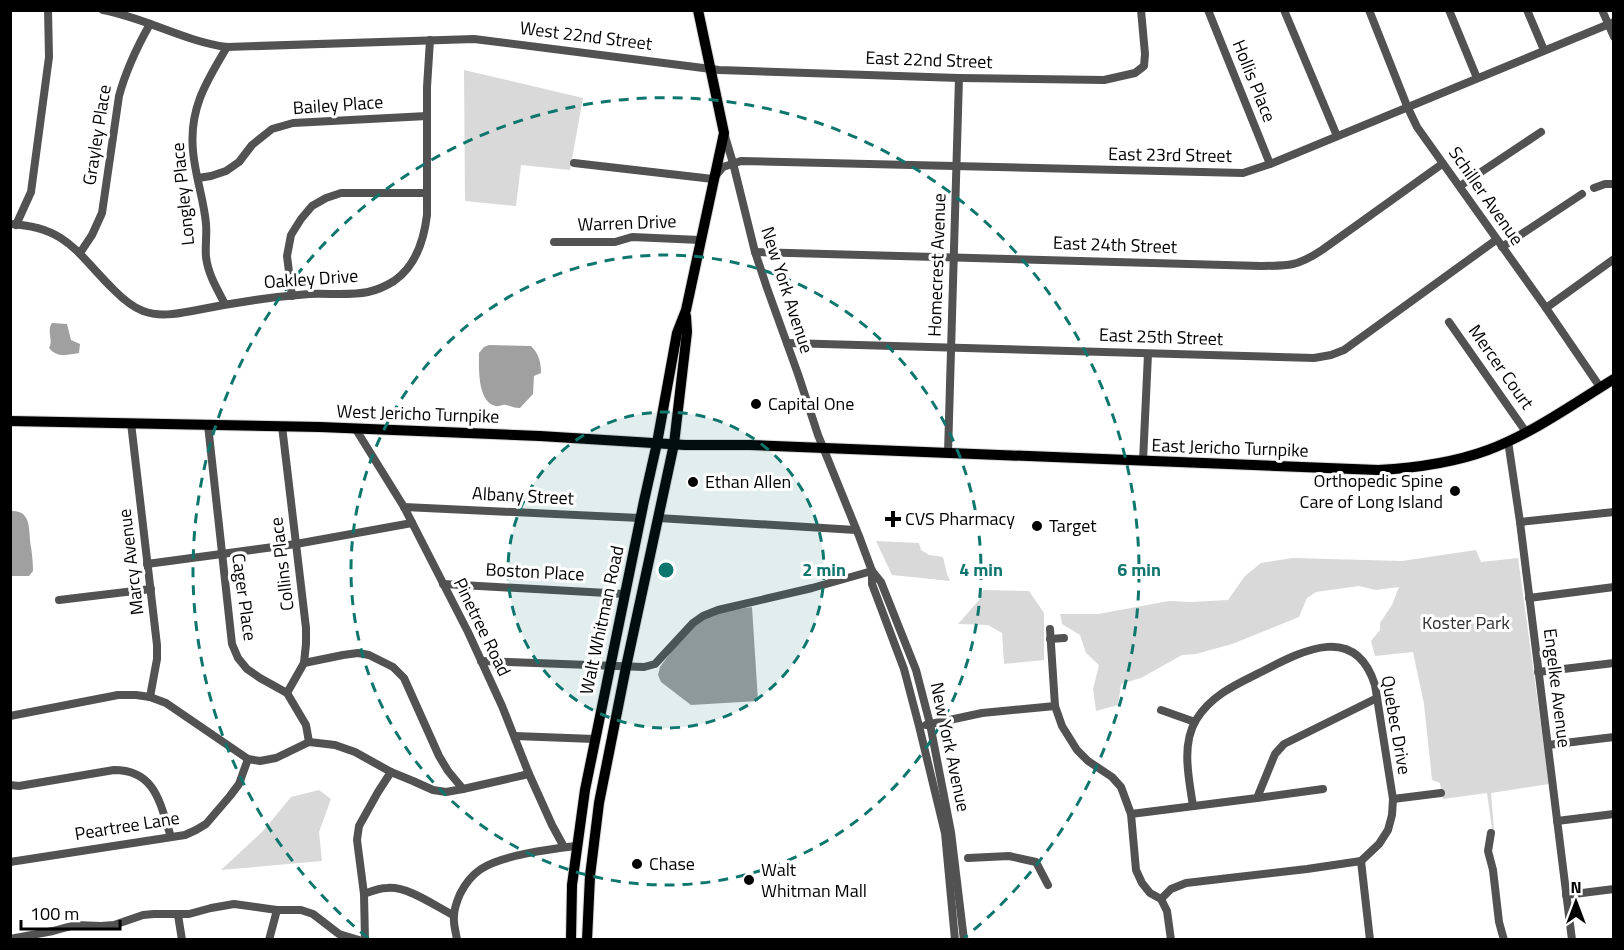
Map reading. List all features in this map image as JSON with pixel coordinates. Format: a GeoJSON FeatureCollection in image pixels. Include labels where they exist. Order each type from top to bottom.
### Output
{"type":"FeatureCollection","features":[{"type":"Feature","properties":{"kind":"main road","name":"New York Avenue"},"geometry":{"type":"LineString","coordinates":[[698,10],[724,133]]}},
{"type":"Feature","properties":{"kind":"main road","name":"Walt Whitman Road"},"geometry":{"type":"LineString","coordinates":[[713,86],[717,118],[713,178]]}},
{"type":"Feature","properties":{"kind":"main road","name":"Walt Whitman Road"},"geometry":{"type":"LineString","coordinates":[[571,939],[572,885],[576,846],[594,740],[657,443],[677,333],[686,310],[724,133]]}},
{"type":"Feature","properties":{"kind":"main road","name":"Walt Whitman Road"},"geometry":{"type":"LineString","coordinates":[[587,939],[593,847],[599,803],[675,444],[687,332],[686,310]]}},
{"type":"Feature","properties":{"kind":"main road","name":"East Jericho Turnpike"},"geometry":{"type":"LineString","coordinates":[[823,448],[1313,468],[1398,469],[1433,465],[1486,451],[1526,432],[1614,379]]}},
{"type":"Feature","properties":{"kind":"main road","name":"West Jericho Turnpike"},"geometry":{"type":"LineString","coordinates":[[10,421],[355,428],[675,444],[823,448]]}},
{"type":"Feature","properties":{"kind":"main road"},"geometry":{"type":"LineString","coordinates":[[581,810],[584,836],[593,847]]}},
{"type":"Feature","properties":{"kind":"main road"},"geometry":{"type":"LineString","coordinates":[[576,846],[585,848],[587,854],[588,904]]}},
{"type":"Feature","properties":{"kind":"street"},"geometry":{"type":"LineString","coordinates":[[13,225],[31,192],[48,57],[48,10]]}},
{"type":"Feature","properties":{"kind":"street","name":"West 22nd Street"},"geometry":{"type":"LineString","coordinates":[[103,10],[133,17],[208,45],[226,47],[481,40],[710,68]]}},
{"type":"Feature","properties":{"kind":"street","name":"East 22nd Street"},"geometry":{"type":"LineString","coordinates":[[710,68],[959,78],[1104,80],[1135,74],[1144,66],[1141,10]]}},
{"type":"Feature","properties":{"kind":"street","name":"Hollis Place"},"geometry":{"type":"LineString","coordinates":[[1208,10],[1270,164]]}},
{"type":"Feature","properties":{"kind":"street"},"geometry":{"type":"LineString","coordinates":[[1284,10],[1337,136]]}},
{"type":"Feature","properties":{"kind":"street","name":"Schiller Avenue"},"geometry":{"type":"LineString","coordinates":[[1369,10],[1417,127],[1600,387]]}},
{"type":"Feature","properties":{"kind":"street"},"geometry":{"type":"LineString","coordinates":[[1449,10],[1477,78]]}},
{"type":"Feature","properties":{"kind":"street"},"geometry":{"type":"LineString","coordinates":[[1527,10],[1544,50]]}},
{"type":"Feature","properties":{"kind":"street"},"geometry":{"type":"LineString","coordinates":[[1602,10],[1611,23],[1614,38]]}},
{"type":"Feature","properties":{"kind":"street","name":"East 23rd Street"},"geometry":{"type":"LineString","coordinates":[[733,163],[741,161],[1243,173],[1270,164],[1611,23]]}},
{"type":"Feature","properties":{"kind":"street","name":"Grayley Place"},"geometry":{"type":"LineString","coordinates":[[80,253],[92,235],[102,213],[119,96],[132,57],[150,24]]}},
{"type":"Feature","properties":{"kind":"street","name":"Oakley Drive"},"geometry":{"type":"LineString","coordinates":[[13,225],[37,228],[53,233],[68,242],[130,304],[143,311],[159,315],[225,304],[292,296],[368,292],[381,288],[402,275],[411,264],[425,232],[430,40]]}},
{"type":"Feature","properties":{"kind":"street","name":"Longley Place"},"geometry":{"type":"LineString","coordinates":[[225,304],[210,272],[206,257],[206,224],[193,152],[193,123],[196,106],[206,82],[226,47]]}},
{"type":"Feature","properties":{"kind":"street","name":"Homecrest Avenue"},"geometry":{"type":"LineString","coordinates":[[948,453],[959,78]]}},
{"type":"Feature","properties":{"kind":"street","name":"Bailey Place"},"geometry":{"type":"LineString","coordinates":[[198,178],[226,171],[239,162],[252,145],[272,129],[293,123],[427,116]]}},
{"type":"Feature","properties":{"kind":"street"},"geometry":{"type":"LineString","coordinates":[[1460,186],[1541,132]]}},
{"type":"Feature","properties":{"kind":"street","name":"New York Avenue"},"geometry":{"type":"LineString","coordinates":[[724,133],[755,252],[823,448],[872,571],[881,582],[916,670],[930,724],[951,832],[964,939]]}},
{"type":"Feature","properties":{"kind":"street"},"geometry":{"type":"LineString","coordinates":[[574,164],[713,178],[723,166],[733,163]]}},
{"type":"Feature","properties":{"kind":"street","name":"East 24th Street"},"geometry":{"type":"LineString","coordinates":[[755,252],[1239,266],[1295,265],[1322,250],[1442,164]]}},
{"type":"Feature","properties":{"kind":"street"},"geometry":{"type":"LineString","coordinates":[[1594,188],[1614,184]]}},
{"type":"Feature","properties":{"kind":"street"},"geometry":{"type":"LineString","coordinates":[[292,296],[287,256],[291,235],[312,206],[341,193],[426,193]]}},
{"type":"Feature","properties":{"kind":"street","name":"East 25th Street"},"geometry":{"type":"LineString","coordinates":[[787,343],[1314,358],[1331,356],[1344,350],[1499,243],[1581,194]]}},
{"type":"Feature","properties":{"kind":"street","name":"Warren Drive"},"geometry":{"type":"LineString","coordinates":[[554,242],[615,242],[632,237],[700,240]]}},
{"type":"Feature","properties":{"kind":"street"},"geometry":{"type":"LineString","coordinates":[[1546,308],[1614,259]]}},
{"type":"Feature","properties":{"kind":"street","name":"Mercer Court"},"geometry":{"type":"LineString","coordinates":[[1449,322],[1526,432]]}},
{"type":"Feature","properties":{"kind":"street"},"geometry":{"type":"LineString","coordinates":[[1143,461],[1148,354]]}},
{"type":"Feature","properties":{"kind":"street","name":"Marcy Avenue"},"geometry":{"type":"LineString","coordinates":[[131,423],[157,659],[150,697]]}},
{"type":"Feature","properties":{"kind":"street","name":"Cager Place"},"geometry":{"type":"LineString","coordinates":[[208,425],[232,644],[238,658],[247,669],[287,693]]}},
{"type":"Feature","properties":{"kind":"street","name":"Collins Place"},"geometry":{"type":"LineString","coordinates":[[282,426],[306,628],[304,663],[287,693]]}},
{"type":"Feature","properties":{"kind":"street","name":"Pinetree Road"},"geometry":{"type":"LineString","coordinates":[[355,428],[404,507],[443,584],[481,661],[564,848]]}},
{"type":"Feature","properties":{"kind":"street","name":"Engelke Avenue"},"geometry":{"type":"LineString","coordinates":[[1508,441],[1572,939]]}},
{"type":"Feature","properties":{"kind":"street","name":"Albany Street"},"geometry":{"type":"LineString","coordinates":[[404,507],[640,518]]}},
{"type":"Feature","properties":{"kind":"street"},"geometry":{"type":"LineString","coordinates":[[1520,522],[1614,512]]}},
{"type":"Feature","properties":{"kind":"street"},"geometry":{"type":"LineString","coordinates":[[658,518],[856,530]]}},
{"type":"Feature","properties":{"kind":"street"},"geometry":{"type":"LineString","coordinates":[[147,564],[296,544],[412,523]]}},
{"type":"Feature","properties":{"kind":"street"},"geometry":{"type":"LineString","coordinates":[[481,661],[644,667],[655,664],[693,623],[703,616],[718,610],[872,571]]}},
{"type":"Feature","properties":{"kind":"street","name":"New York Avenue"},"geometry":{"type":"LineString","coordinates":[[872,571],[872,584],[904,669],[920,726],[945,833],[955,939]]}},
{"type":"Feature","properties":{"kind":"street","name":"Boston Place"},"geometry":{"type":"LineString","coordinates":[[443,584],[625,594]]}},
{"type":"Feature","properties":{"kind":"street"},"geometry":{"type":"LineString","coordinates":[[1529,597],[1614,587]]}},
{"type":"Feature","properties":{"kind":"street"},"geometry":{"type":"LineString","coordinates":[[59,600],[150,589]]}},
{"type":"Feature","properties":{"kind":"street"},"geometry":{"type":"LineString","coordinates":[[1050,629],[1055,706],[1062,726],[1077,750],[1088,761],[1112,777],[1121,788],[1131,814],[1136,870],[1150,893],[1161,899],[1167,911],[1171,939]]}},
{"type":"Feature","properties":{"kind":"street"},"geometry":{"type":"LineString","coordinates":[[1050,639],[1064,638]]}},
{"type":"Feature","properties":{"kind":"street","name":"Quebec Drive"},"geometry":{"type":"LineString","coordinates":[[1193,806],[1188,744],[1195,722],[1206,708],[1232,686],[1279,663],[1315,648],[1328,646],[1341,648],[1355,653],[1371,673],[1393,800],[1388,830],[1379,844],[1361,861]]}},
{"type":"Feature","properties":{"kind":"street"},"geometry":{"type":"LineString","coordinates":[[304,663],[358,653],[369,655],[393,667],[404,678],[448,771],[464,789]]}},
{"type":"Feature","properties":{"kind":"street"},"geometry":{"type":"LineString","coordinates":[[1538,672],[1614,663]]}},
{"type":"Feature","properties":{"kind":"street"},"geometry":{"type":"LineString","coordinates":[[287,693],[306,725],[309,742]]}},
{"type":"Feature","properties":{"kind":"street"},"geometry":{"type":"LineString","coordinates":[[10,716],[118,695],[136,695],[150,697],[172,707],[248,759],[260,761],[276,758],[309,742],[335,745],[355,752],[391,772],[433,790],[446,792],[530,774]]}},
{"type":"Feature","properties":{"kind":"street"},"geometry":{"type":"LineString","coordinates":[[1257,798],[1275,754],[1284,744],[1377,698]]}},
{"type":"Feature","properties":{"kind":"street"},"geometry":{"type":"LineString","coordinates":[[920,726],[982,713],[1055,706]]}},
{"type":"Feature","properties":{"kind":"street"},"geometry":{"type":"LineString","coordinates":[[1161,710],[1195,722]]}},
{"type":"Feature","properties":{"kind":"street"},"geometry":{"type":"LineString","coordinates":[[515,736],[594,740]]}},
{"type":"Feature","properties":{"kind":"street"},"geometry":{"type":"LineString","coordinates":[[1548,745],[1614,737]]}},
{"type":"Feature","properties":{"kind":"street","name":"Peartree Lane"},"geometry":{"type":"LineString","coordinates":[[10,862],[185,835],[206,824],[239,784],[248,759]]}},
{"type":"Feature","properties":{"kind":"street"},"geometry":{"type":"LineString","coordinates":[[10,785],[19,786],[114,770],[127,770],[138,774],[156,794],[171,837]]}},
{"type":"Feature","properties":{"kind":"street"},"geometry":{"type":"LineString","coordinates":[[365,939],[364,894],[357,840],[359,826],[391,772]]}},
{"type":"Feature","properties":{"kind":"street"},"geometry":{"type":"LineString","coordinates":[[1131,814],[1323,789]]}},
{"type":"Feature","properties":{"kind":"street"},"geometry":{"type":"LineString","coordinates":[[1393,800],[1441,793]]}},
{"type":"Feature","properties":{"kind":"street"},"geometry":{"type":"LineString","coordinates":[[1557,821],[1614,814]]}},
{"type":"Feature","properties":{"kind":"street"},"geometry":{"type":"LineString","coordinates":[[1491,833],[1488,851],[1499,922],[1504,939]]}},
{"type":"Feature","properties":{"kind":"street"},"geometry":{"type":"LineString","coordinates":[[457,939],[453,915],[457,901],[463,888],[481,869],[515,857],[576,846]]}},
{"type":"Feature","properties":{"kind":"street"},"geometry":{"type":"LineString","coordinates":[[968,858],[1009,856],[1036,862],[1048,885]]}},
{"type":"Feature","properties":{"kind":"street"},"geometry":{"type":"LineString","coordinates":[[1161,899],[1171,890],[1186,883],[1361,861],[1370,939]]}},
{"type":"Feature","properties":{"kind":"street"},"geometry":{"type":"LineString","coordinates":[[364,894],[389,887],[399,888],[453,915]]}},
{"type":"Feature","properties":{"kind":"street"},"geometry":{"type":"LineString","coordinates":[[1566,895],[1614,889]]}},
{"type":"Feature","properties":{"kind":"street"},"geometry":{"type":"LineString","coordinates":[[11,939],[54,935],[75,925],[114,925],[143,915],[189,915],[234,904],[277,910],[301,910],[313,915],[339,934],[359,939]]}},
{"type":"Feature","properties":{"kind":"street"},"geometry":{"type":"LineString","coordinates":[[269,939],[277,910]]}},
{"type":"Feature","properties":{"kind":"street"},"geometry":{"type":"LineString","coordinates":[[178,915],[182,939]]}},
{"type":"Feature","properties":{"kind":"green space"},"geometry":{"type":"Polygon","coordinates":[[[464,70],[583,98],[570,170],[521,165],[516,206],[465,201],[464,70]]]}},
{"type":"Feature","properties":{"kind":"green space"},"geometry":{"type":"Polygon","coordinates":[[[876,541],[919,543],[921,550],[929,555],[943,557],[950,581],[892,575],[876,541]]]}},
{"type":"Feature","properties":{"kind":"green space","name":"Koster Park"},"geometry":{"type":"Polygon","coordinates":[[[1476,550],[1481,562],[1518,558],[1549,784],[1491,793],[1494,829],[1492,829],[1487,793],[1443,799],[1440,783],[1432,780],[1424,704],[1413,652],[1375,656],[1371,641],[1380,630],[1380,623],[1392,605],[1399,587],[1376,590],[1359,586],[1316,592],[1307,598],[1299,617],[1232,644],[1196,654],[1182,655],[1141,678],[1121,684],[1118,705],[1096,711],[1093,689],[1099,665],[1086,653],[1080,635],[1062,624],[1060,614],[1098,614],[1169,601],[1228,600],[1245,576],[1261,563],[1293,558],[1402,561],[1476,550]]]}},
{"type":"Feature","properties":{"kind":"green space"},"geometry":{"type":"Polygon","coordinates":[[[983,590],[1029,591],[1044,613],[1044,660],[1004,664],[1002,633],[988,625],[958,624],[979,600],[983,590]]]}},
{"type":"Feature","properties":{"kind":"green space"},"geometry":{"type":"Polygon","coordinates":[[[319,790],[331,799],[319,832],[322,861],[221,870],[263,831],[291,797],[319,790]]]}},
{"type":"Feature","properties":{"kind":"shaded area"},"geometry":{"type":"Polygon","coordinates":[[[52,323],[67,324],[71,340],[80,344],[79,353],[59,355],[49,348],[52,323]]]}},
{"type":"Feature","properties":{"kind":"shaded area"},"geometry":{"type":"Polygon","coordinates":[[[489,345],[531,346],[538,355],[541,373],[534,376],[533,394],[520,408],[496,406],[485,398],[480,383],[479,353],[489,345]]]}},
{"type":"Feature","properties":{"kind":"shaded area"},"geometry":{"type":"Polygon","coordinates":[[[11,511],[23,514],[28,523],[33,568],[29,576],[11,576],[11,511]]]}},
{"type":"Feature","properties":{"kind":"shaded area"},"geometry":{"type":"Polygon","coordinates":[[[752,607],[758,701],[691,705],[661,682],[658,675],[660,667],[693,628],[719,613],[752,607]]]}},
{"type":"Feature","properties":{"kind":"place","name":"Capital One"},"geometry":{"type":"Point","coordinates":[756,404]}},
{"type":"Feature","properties":{"kind":"place","name":"Ethan Allen"},"geometry":{"type":"Point","coordinates":[693,482]}},
{"type":"Feature","properties":{"kind":"place","name":"Orthopedic Spine Care of Long Island"},"geometry":{"type":"Point","coordinates":[1455,491]}},
{"type":"Feature","properties":{"kind":"place","name":"CVS Pharmacy"},"geometry":{"type":"Point","coordinates":[893,519]}},
{"type":"Feature","properties":{"kind":"place","name":"Target"},"geometry":{"type":"Point","coordinates":[1037,526]}},
{"type":"Feature","properties":{"kind":"place","name":"Chase"},"geometry":{"type":"Point","coordinates":[637,864]}},
{"type":"Feature","properties":{"kind":"place","name":"Walt Whitman Mall"},"geometry":{"type":"Point","coordinates":[749,880]}}]}
